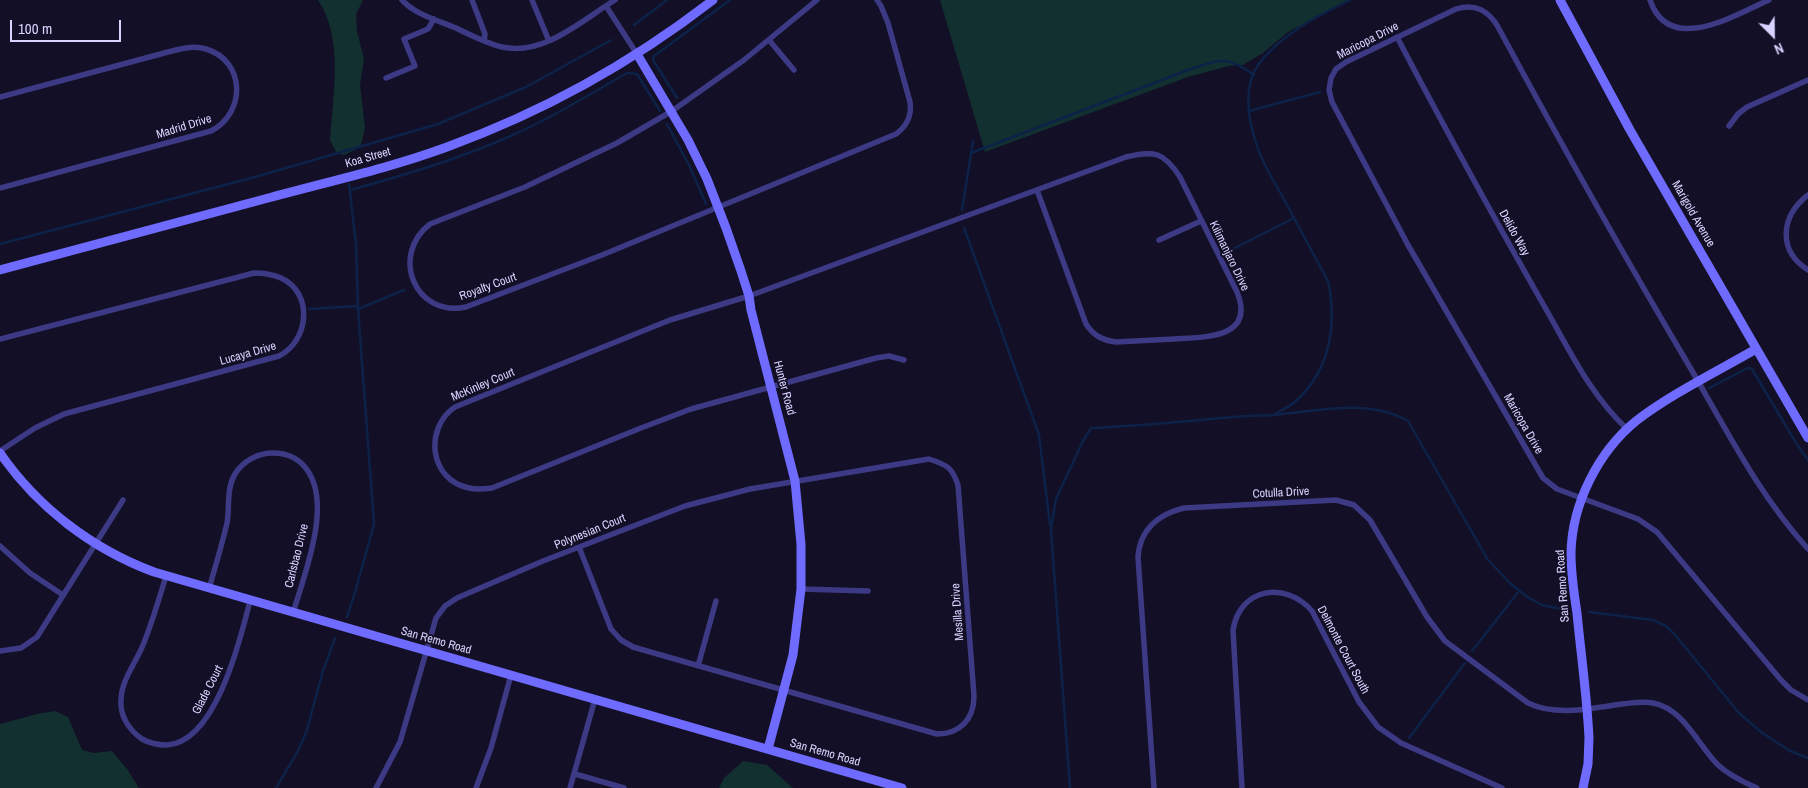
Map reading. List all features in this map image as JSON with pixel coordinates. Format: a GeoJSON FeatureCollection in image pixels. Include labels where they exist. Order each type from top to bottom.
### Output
{"type":"FeatureCollection","features":[{"type":"Feature","properties":{"kind":"street"},"geometry":{"type":"LineString","coordinates":[[402,0],[416,11],[484,41],[514,48],[535,46],[549,41],[615,0]]}},
{"type":"Feature","properties":{"kind":"street"},"geometry":{"type":"LineString","coordinates":[[472,0],[485,34],[484,41]]}},
{"type":"Feature","properties":{"kind":"street"},"geometry":{"type":"LineString","coordinates":[[532,0],[549,41]]}},
{"type":"Feature","properties":{"kind":"street","name":"Koa Street"},"geometry":{"type":"LineString","coordinates":[[0,270],[337,180],[438,150],[480,134],[549,103],[637,54],[713,0]]}},
{"type":"Feature","properties":{"kind":"street","name":"Royalty Court"},"geometry":{"type":"LineString","coordinates":[[818,0],[769,40],[672,111],[617,143],[553,175],[430,224],[418,234],[411,249],[410,265],[412,279],[420,292],[431,302],[449,308],[466,307],[602,255],[890,137],[905,126],[911,109],[888,23],[883,9],[877,0]]}},
{"type":"Feature","properties":{"kind":"street","name":"Marigold Avenue"},"geometry":{"type":"LineString","coordinates":[[1560,0],[1630,130],[1808,438]]}},
{"type":"Feature","properties":{"kind":"street"},"geometry":{"type":"LineString","coordinates":[[1650,0],[1662,19],[1676,27],[1689,30],[1709,26],[1769,0]]}},
{"type":"Feature","properties":{"kind":"street"},"geometry":{"type":"LineString","coordinates":[[606,6],[637,54]]}},
{"type":"Feature","properties":{"kind":"street","name":"Maricopa Drive"},"geometry":{"type":"LineString","coordinates":[[1808,549],[1758,484],[1599,212],[1490,15],[1474,7],[1461,7],[1346,62],[1336,69],[1330,82],[1329,90],[1332,102],[1408,245],[1540,473],[1552,485],[1638,519],[1657,532],[1781,680],[1791,690],[1808,700]]}},
{"type":"Feature","properties":{"kind":"street"},"geometry":{"type":"LineString","coordinates":[[386,78],[415,66],[404,39],[428,29],[434,19]]}},
{"type":"Feature","properties":{"kind":"street","name":"Delido Way"},"geometry":{"type":"LineString","coordinates":[[1397,37],[1498,224],[1563,338],[1602,403],[1627,429]]}},
{"type":"Feature","properties":{"kind":"street"},"geometry":{"type":"LineString","coordinates":[[769,40],[794,70]]}},
{"type":"Feature","properties":{"kind":"street","name":"Madrid Drive"},"geometry":{"type":"LineString","coordinates":[[0,97],[193,47],[208,50],[224,60],[231,70],[237,91],[235,103],[228,117],[222,124],[211,131],[0,188]]}},
{"type":"Feature","properties":{"kind":"street","name":"Hunter Road"},"geometry":{"type":"LineString","coordinates":[[637,54],[672,111],[696,157],[718,206],[749,296],[795,481],[800,523],[801,589],[793,654],[768,749]]}},
{"type":"Feature","properties":{"kind":"street"},"geometry":{"type":"LineString","coordinates":[[1729,126],[1738,114],[1747,107],[1808,80]]}},
{"type":"Feature","properties":{"kind":"street","name":"Kilimanjaro Drive"},"geometry":{"type":"LineString","coordinates":[[749,296],[1036,190],[1126,157],[1149,152],[1163,156],[1180,177],[1240,301],[1240,314],[1236,324],[1222,334],[1207,337],[1116,342],[1107,341],[1094,334],[1086,324],[1036,190]]}},
{"type":"Feature","properties":{"kind":"street"},"geometry":{"type":"LineString","coordinates":[[1808,195],[1797,204],[1790,214],[1786,234],[1792,254],[1808,270]]}},
{"type":"Feature","properties":{"kind":"street"},"geometry":{"type":"LineString","coordinates":[[1159,240],[1201,221]]}},
{"type":"Feature","properties":{"kind":"street","name":"Lucaya Drive"},"geometry":{"type":"LineString","coordinates":[[0,339],[254,273],[269,274],[286,280],[294,288],[300,299],[305,315],[304,324],[297,340],[290,349],[279,356],[64,414],[45,422],[0,452]]}},
{"type":"Feature","properties":{"kind":"street","name":"McKinley Court"},"geometry":{"type":"LineString","coordinates":[[749,296],[670,320],[455,407],[446,414],[437,429],[434,442],[436,456],[443,472],[454,482],[468,488],[492,488],[691,409],[882,357],[889,356],[904,360]]}},
{"type":"Feature","properties":{"kind":"street","name":"San Remo Road"},"geometry":{"type":"LineString","coordinates":[[1583,788],[1589,754],[1588,709],[1572,573],[1572,552],[1577,513],[1582,498],[1600,463],[1627,429],[1657,407],[1756,349]]}},
{"type":"Feature","properties":{"kind":"street","name":"San Remo Road"},"geometry":{"type":"LineString","coordinates":[[0,452],[10,468],[35,496],[56,515],[95,544],[128,561],[166,576],[899,788]]}},
{"type":"Feature","properties":{"kind":"street","name":"Carlsbao Drive"},"geometry":{"type":"LineString","coordinates":[[208,589],[227,523],[229,490],[234,475],[245,462],[260,454],[279,453],[288,455],[307,469],[314,483],[317,500],[316,525],[312,548],[293,613]]}},
{"type":"Feature","properties":{"kind":"street","name":"Mesilla Drive"},"geometry":{"type":"LineString","coordinates":[[784,691],[937,734],[949,733],[965,724],[971,715],[974,704],[960,507],[958,485],[954,472],[944,464],[929,459],[795,481]]}},
{"type":"Feature","properties":{"kind":"street","name":"Polynesian Court"},"geometry":{"type":"LineString","coordinates":[[376,788],[400,742],[418,686],[436,618],[450,602],[578,547],[685,506],[750,489],[795,481]]}},
{"type":"Feature","properties":{"kind":"street"},"geometry":{"type":"LineString","coordinates":[[0,651],[21,648],[34,640],[41,632],[123,500]]}},
{"type":"Feature","properties":{"kind":"street","name":"Cotulla Drive"},"geometry":{"type":"LineString","coordinates":[[1154,788],[1139,550],[1142,539],[1151,524],[1164,514],[1184,508],[1328,500],[1342,500],[1354,505],[1370,520],[1431,623],[1452,648],[1536,707],[1552,711],[1652,702],[1679,717],[1719,766],[1738,780],[1757,788]]}},
{"type":"Feature","properties":{"kind":"street"},"geometry":{"type":"LineString","coordinates":[[0,546],[30,573],[63,596]]}},
{"type":"Feature","properties":{"kind":"street"},"geometry":{"type":"LineString","coordinates":[[578,547],[609,623],[618,638],[627,644],[648,652],[784,691]]}},
{"type":"Feature","properties":{"kind":"street","name":"Glade Court"},"geometry":{"type":"LineString","coordinates":[[166,576],[146,637],[122,687],[121,698],[122,712],[130,728],[140,738],[152,743],[172,744],[184,740],[195,732],[205,720],[229,673],[250,601]]}},
{"type":"Feature","properties":{"kind":"street"},"geometry":{"type":"LineString","coordinates":[[801,589],[868,591]]}},
{"type":"Feature","properties":{"kind":"street","name":"Delmonte Court South"},"geometry":{"type":"LineString","coordinates":[[1242,788],[1233,630],[1236,618],[1245,604],[1258,595],[1274,592],[1295,596],[1302,600],[1312,611],[1359,702],[1372,721],[1385,733],[1401,743],[1502,788]]}},
{"type":"Feature","properties":{"kind":"street"},"geometry":{"type":"LineString","coordinates":[[698,666],[716,600]]}},
{"type":"Feature","properties":{"kind":"street"},"geometry":{"type":"LineString","coordinates":[[476,788],[491,748],[511,675]]}},
{"type":"Feature","properties":{"kind":"street"},"geometry":{"type":"LineString","coordinates":[[570,788],[595,699]]}},
{"type":"Feature","properties":{"kind":"street"},"geometry":{"type":"LineString","coordinates":[[575,774],[624,788]]}},
{"type":"Feature","properties":{"kind":"green space"},"geometry":{"type":"Polygon","coordinates":[[[318,0],[363,0],[356,14],[357,31],[364,59],[360,85],[365,128],[361,145],[344,155],[336,152],[330,140],[335,68],[334,49],[326,15],[318,0]]]}},
{"type":"Feature","properties":{"kind":"green space"},"geometry":{"type":"Polygon","coordinates":[[[940,0],[1348,0],[1288,32],[1263,53],[1243,65],[1229,66],[1188,77],[985,152],[940,0]]]}},
{"type":"Feature","properties":{"kind":"green space"},"geometry":{"type":"Polygon","coordinates":[[[55,711],[68,717],[82,750],[94,753],[112,751],[127,769],[139,788],[0,788],[0,724],[55,711]]]}},
{"type":"Feature","properties":{"kind":"green space"},"geometry":{"type":"Polygon","coordinates":[[[743,761],[767,765],[793,788],[719,788],[724,778],[743,761]]]}},
{"type":"Feature","properties":{"kind":"waterway"},"geometry":{"type":"LineString","coordinates":[[634,25],[667,0]]}},
{"type":"Feature","properties":{"kind":"waterway"},"geometry":{"type":"LineString","coordinates":[[677,98],[653,60],[654,56],[730,0]]}},
{"type":"Feature","properties":{"kind":"waterway"},"geometry":{"type":"LineString","coordinates":[[1275,414],[1297,400],[1317,374],[1324,360],[1329,345],[1331,329],[1331,297],[1328,281],[1258,150],[1249,114],[1250,83],[1258,65],[1277,44],[1300,27],[1350,0]]}},
{"type":"Feature","properties":{"kind":"waterway"},"geometry":{"type":"LineString","coordinates":[[0,244],[255,177],[438,124],[526,87],[611,40]]}},
{"type":"Feature","properties":{"kind":"waterway"},"geometry":{"type":"LineString","coordinates":[[971,153],[1207,64],[1222,61],[1229,62],[1244,68],[1254,75]]}},
{"type":"Feature","properties":{"kind":"waterway"},"geometry":{"type":"LineString","coordinates":[[350,190],[429,167],[506,138],[552,116],[627,73],[637,74],[660,111]]}},
{"type":"Feature","properties":{"kind":"waterway"},"geometry":{"type":"LineString","coordinates":[[1249,111],[1320,92]]}},
{"type":"Feature","properties":{"kind":"waterway"},"geometry":{"type":"LineString","coordinates":[[667,124],[690,167],[706,204]]}},
{"type":"Feature","properties":{"kind":"waterway"},"geometry":{"type":"LineString","coordinates":[[962,210],[973,141]]}},
{"type":"Feature","properties":{"kind":"waterway"},"geometry":{"type":"LineString","coordinates":[[347,617],[374,524],[358,309],[356,245],[349,184]]}},
{"type":"Feature","properties":{"kind":"waterway"},"geometry":{"type":"LineString","coordinates":[[1227,252],[1294,218]]}},
{"type":"Feature","properties":{"kind":"waterway"},"geometry":{"type":"LineString","coordinates":[[964,228],[1039,435],[1050,525]]}},
{"type":"Feature","properties":{"kind":"waterway"},"geometry":{"type":"LineString","coordinates":[[358,309],[404,290]]}},
{"type":"Feature","properties":{"kind":"waterway"},"geometry":{"type":"LineString","coordinates":[[309,309],[357,306]]}},
{"type":"Feature","properties":{"kind":"waterway"},"geometry":{"type":"LineString","coordinates":[[1709,388],[1748,368],[1752,369],[1808,460]]}},
{"type":"Feature","properties":{"kind":"waterway"},"geometry":{"type":"LineString","coordinates":[[1051,529],[1056,499],[1091,428],[1271,415],[1325,409],[1360,408],[1376,410],[1393,414],[1408,421],[1488,560],[1511,584],[1529,598],[1542,605],[1566,610]]}},
{"type":"Feature","properties":{"kind":"waterway"},"geometry":{"type":"LineString","coordinates":[[1051,530],[1070,788]]}},
{"type":"Feature","properties":{"kind":"waterway"},"geometry":{"type":"LineString","coordinates":[[1472,651],[1519,591]]}},
{"type":"Feature","properties":{"kind":"waterway"},"geometry":{"type":"LineString","coordinates":[[1589,612],[1653,620],[1666,626],[1739,713],[1761,732],[1790,751],[1808,758]]}},
{"type":"Feature","properties":{"kind":"waterway"},"geometry":{"type":"LineString","coordinates":[[276,788],[298,751],[307,730],[322,674],[335,638]]}},
{"type":"Feature","properties":{"kind":"waterway"},"geometry":{"type":"LineString","coordinates":[[1409,738],[1465,663]]}}]}
